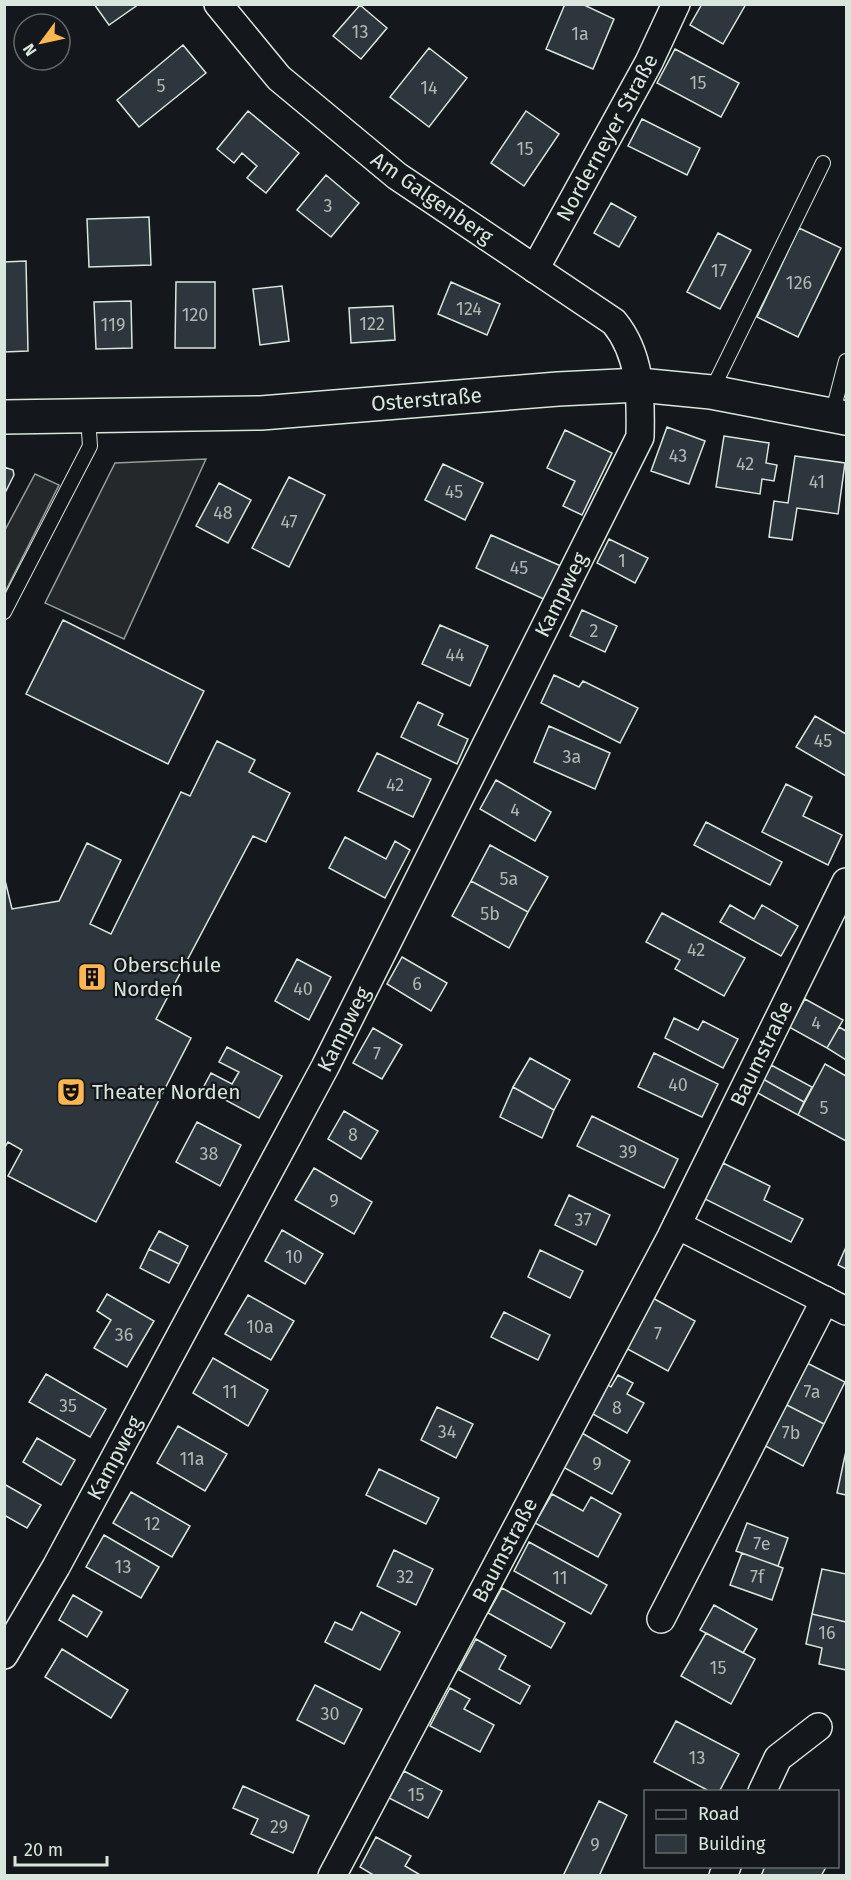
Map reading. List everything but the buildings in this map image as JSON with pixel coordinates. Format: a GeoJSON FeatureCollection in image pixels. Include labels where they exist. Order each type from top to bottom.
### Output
{"type":"FeatureCollection","features":[{"type":"Feature","properties":{"kind":"street","name":"Am Galgenberg"},"geometry":{"type":"LineString","coordinates":[[218,4],[279,78],[397,176],[614,322],[627,338],[631,348],[639,385]]}},
{"type":"Feature","properties":{"kind":"street","name":"Norderneyer Straße"},"geometry":{"type":"LineString","coordinates":[[535,269],[649,62],[676,4]]}},
{"type":"Feature","properties":{"kind":"street","name":"Osterstraße"},"geometry":{"type":"LineString","coordinates":[[4,417],[261,413],[558,389],[639,385],[711,392],[839,417]]}},
{"type":"Feature","properties":{"kind":"street","name":"Kampweg"},"geometry":{"type":"LineString","coordinates":[[4,1655],[56,1567],[325,1067],[626,466],[640,437],[639,385]]}},
{"type":"Feature","properties":{"kind":"street","name":"Baumstraße"},"geometry":{"type":"LineString","coordinates":[[332,1875],[677,1225],[846,882]]}},
{"type":"Feature","properties":{"kind":"street"},"geometry":{"type":"LineString","coordinates":[[660,1619],[836,1305],[677,1225]]}},
{"type":"Feature","properties":{"kind":"street"},"geometry":{"type":"LineString","coordinates":[[762,1790],[778,1758],[818,1727]]}},
{"type":"Feature","properties":{"kind":"lane"},"geometry":{"type":"LineString","coordinates":[[711,392],[823,163]]}},
{"type":"Feature","properties":{"kind":"lane"},"geometry":{"type":"LineString","coordinates":[[839,417],[846,361]]}},
{"type":"Feature","properties":{"kind":"lane"},"geometry":{"type":"LineString","coordinates":[[4,612],[90,446],[88,417]]}},
{"type":"Feature","properties":{"kind":"shaded area"},"geometry":{"type":"Polygon","coordinates":[[[206,459],[124,639],[45,603],[115,463],[206,459]]]}},
{"type":"Feature","properties":{"kind":"shaded area"},"geometry":{"type":"Polygon","coordinates":[[[35,474],[59,485],[5,592],[5,530],[35,474]]]}},
{"type":"Feature","properties":{"kind":"place","name":"Oberschule Norden"},"geometry":{"type":"Point","coordinates":[92,977]}},
{"type":"Feature","properties":{"kind":"place","name":"Theater Norden"},"geometry":{"type":"Point","coordinates":[71,1092]}}]}
